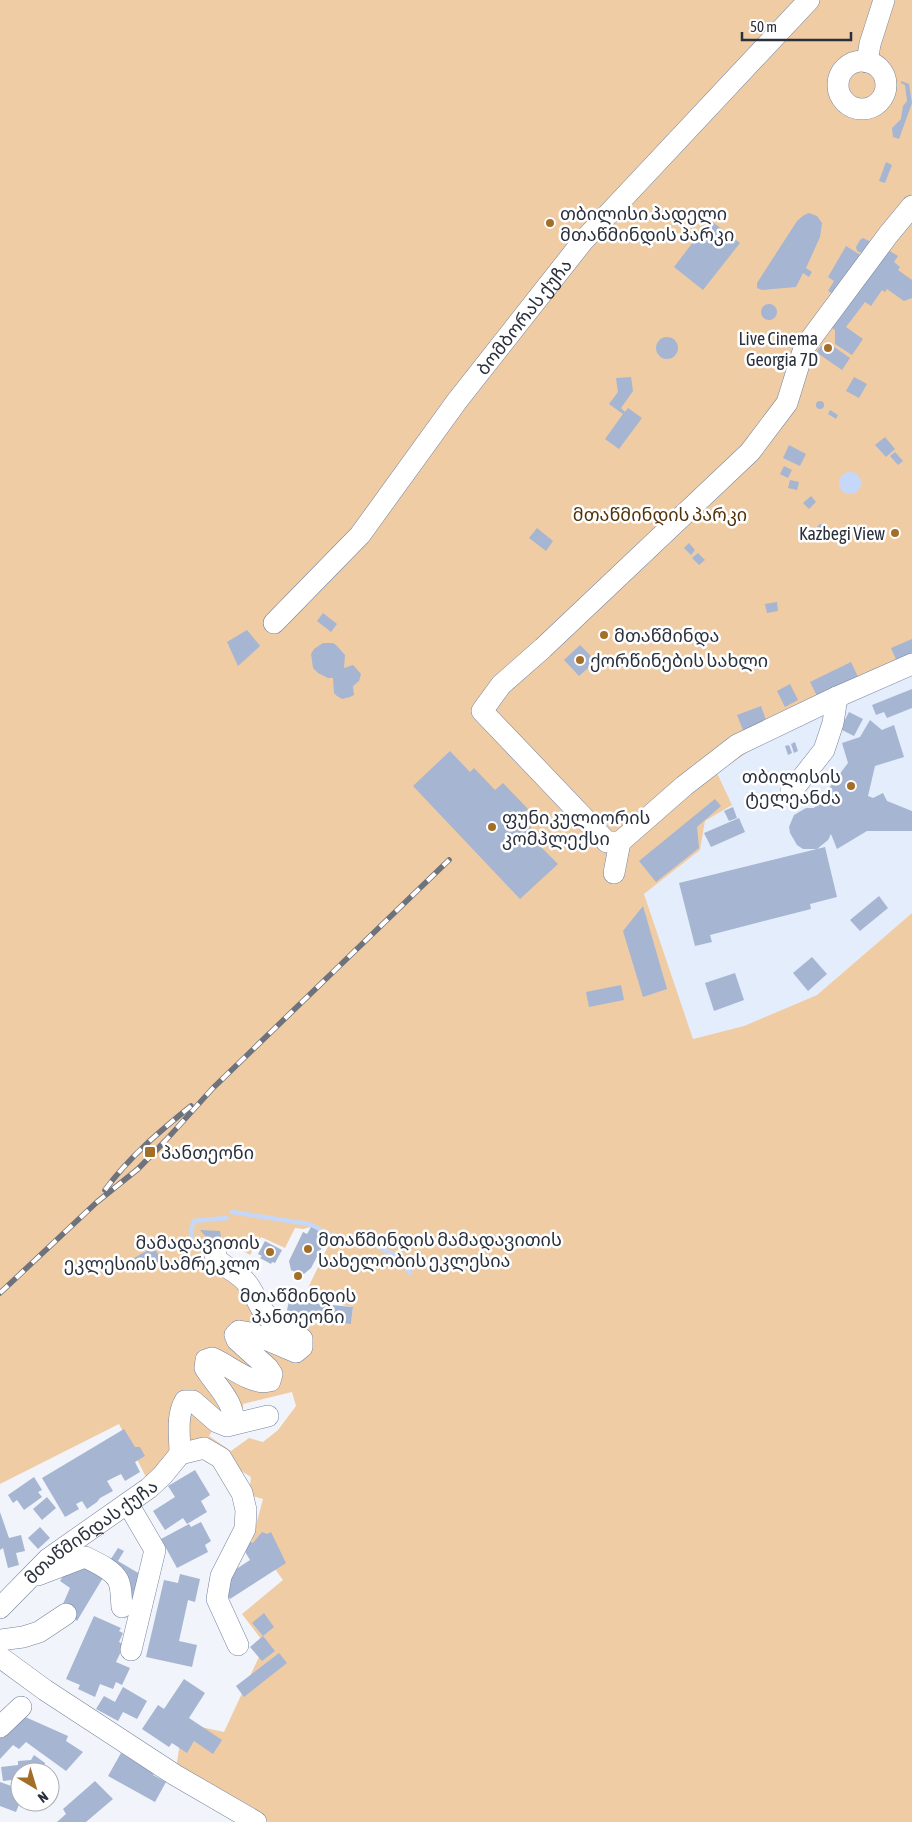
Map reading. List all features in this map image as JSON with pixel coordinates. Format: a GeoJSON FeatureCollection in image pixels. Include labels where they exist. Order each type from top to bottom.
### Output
{"type":"FeatureCollection","features":[{"type":"Feature","properties":{"kind":"street","name":"ბომბორას ქუჩა"},"geometry":{"type":"LineString","coordinates":[[274,622],[360,535],[457,401],[583,241],[809,0]]}},
{"type":"Feature","properties":{"kind":"street"},"geometry":{"type":"LineString","coordinates":[[867,62],[870,44],[884,0]]}},
{"type":"Feature","properties":{"kind":"street"},"geometry":{"type":"LineString","coordinates":[[620,842],[607,842],[482,711],[501,685],[543,648],[750,452],[787,403],[804,348],[888,235],[912,206]]}},
{"type":"Feature","properties":{"kind":"street"},"geometry":{"type":"LineString","coordinates":[[614,874],[620,842],[684,786],[737,746],[837,697],[912,664]]}},
{"type":"Feature","properties":{"kind":"street"},"geometry":{"type":"LineString","coordinates":[[791,792],[824,750],[833,723],[837,697]]}},
{"type":"Feature","properties":{"kind":"street"},"geometry":{"type":"LineString","coordinates":[[216,1251],[215,1257],[246,1282],[271,1320],[302,1339],[302,1347],[296,1352],[251,1333],[239,1331],[235,1335],[272,1374],[270,1381],[263,1383],[251,1379],[212,1358],[206,1360],[205,1368],[233,1410],[233,1424]]}},
{"type":"Feature","properties":{"kind":"street"},"geometry":{"type":"LineString","coordinates":[[238,1645],[217,1599],[221,1576],[245,1529],[246,1510],[242,1493],[221,1458],[204,1448],[180,1454],[181,1407],[185,1401],[193,1401],[217,1422],[227,1426],[268,1416]]}},
{"type":"Feature","properties":{"kind":"street","name":"მთაწმინდას ქუჩა"},"geometry":{"type":"LineString","coordinates":[[0,1608],[48,1559],[128,1504],[162,1476],[180,1454]]}},
{"type":"Feature","properties":{"kind":"street"},"geometry":{"type":"LineString","coordinates":[[128,1504],[155,1550],[131,1650]]}},
{"type":"Feature","properties":{"kind":"street"},"geometry":{"type":"LineString","coordinates":[[28,1579],[86,1557],[113,1574],[118,1580],[122,1607]]}},
{"type":"Feature","properties":{"kind":"street"},"geometry":{"type":"LineString","coordinates":[[0,1640],[23,1637],[38,1632],[66,1614]]}},
{"type":"Feature","properties":{"kind":"street"},"geometry":{"type":"LineString","coordinates":[[0,1657],[45,1690],[175,1775],[256,1822]]}},
{"type":"Feature","properties":{"kind":"street"},"geometry":{"type":"LineString","coordinates":[[0,1727],[22,1707]]}},
{"type":"Feature","properties":{"kind":"shaded area"},"geometry":{"type":"Polygon","coordinates":[[[912,674],[912,913],[817,995],[744,1026],[693,1039],[644,894],[700,850],[705,821],[732,805],[716,773],[754,748],[912,674]]]}},
{"type":"Feature","properties":{"kind":"green space","name":"მთაწმინდის პარკი"},"geometry":{"type":"Polygon","coordinates":[[[0,0],[912,0],[912,674],[754,748],[717,773],[732,805],[705,821],[700,850],[644,894],[693,1039],[744,1026],[817,995],[912,913],[912,1822],[243,1822],[175,1775],[183,1723],[224,1732],[265,1644],[242,1614],[283,1580],[262,1551],[251,1544],[263,1499],[249,1495],[251,1477],[204,1448],[148,1481],[119,1424],[0,1484],[0,0]],[[311,1227],[295,1228],[285,1248],[261,1237],[250,1255],[224,1239],[221,1243],[208,1239],[202,1245],[201,1259],[240,1285],[286,1323],[351,1324],[353,1307],[342,1305],[339,1294],[308,1288],[332,1238],[311,1227]],[[292,1392],[243,1404],[243,1413],[214,1428],[209,1436],[231,1451],[249,1438],[263,1442],[278,1430],[296,1406],[292,1392]]]}},
{"type":"Feature","properties":{"kind":"water"},"geometry":{"type":"Polygon","coordinates":[[[850,472],[858,475],[861,483],[858,491],[850,494],[842,491],[839,483],[842,475],[850,472]]]}},
{"type":"Feature","properties":{"kind":"building"},"geometry":{"type":"Polygon","coordinates":[[[901,81],[909,84],[912,103],[899,139],[893,137],[892,128],[901,119],[903,106],[907,101],[905,85],[901,81]]]}},
{"type":"Feature","properties":{"kind":"building"},"geometry":{"type":"Polygon","coordinates":[[[886,162],[892,165],[885,183],[879,181],[886,162]]]}},
{"type":"Feature","properties":{"kind":"building"},"geometry":{"type":"Polygon","coordinates":[[[809,213],[817,216],[822,223],[820,237],[806,268],[812,272],[809,277],[803,273],[796,287],[762,290],[757,288],[757,283],[797,221],[809,213]]]}},
{"type":"Feature","properties":{"kind":"building"},"geometry":{"type":"Polygon","coordinates":[[[710,220],[740,243],[703,290],[674,267],[710,220]]]}},
{"type":"Feature","properties":{"kind":"building"},"geometry":{"type":"Polygon","coordinates":[[[863,238],[871,242],[864,254],[857,251],[856,247],[863,238]]]}},
{"type":"Feature","properties":{"kind":"building"},"geometry":{"type":"Polygon","coordinates":[[[846,246],[862,256],[839,297],[828,291],[834,281],[828,277],[846,246]]]}},
{"type":"Feature","properties":{"kind":"building"},"geometry":{"type":"Polygon","coordinates":[[[888,250],[898,256],[894,262],[900,267],[898,270],[912,280],[912,298],[904,301],[887,289],[885,292],[882,290],[871,306],[865,302],[846,327],[863,339],[852,355],[835,344],[835,330],[832,328],[888,250]]]}},
{"type":"Feature","properties":{"kind":"building"},"geometry":{"type":"Polygon","coordinates":[[[769,304],[777,312],[769,320],[761,312],[769,304]]]}},
{"type":"Feature","properties":{"kind":"building"},"geometry":{"type":"Polygon","coordinates":[[[667,337],[675,340],[678,348],[675,356],[667,359],[659,356],[656,348],[659,340],[667,337]]]}},
{"type":"Feature","properties":{"kind":"building"},"geometry":{"type":"Polygon","coordinates":[[[830,344],[850,358],[842,370],[816,352],[821,346],[830,344]]]}},
{"type":"Feature","properties":{"kind":"building"},"geometry":{"type":"Polygon","coordinates":[[[631,377],[633,391],[621,408],[625,412],[628,408],[642,418],[619,449],[605,439],[623,414],[609,404],[618,392],[616,378],[631,377]]]}},
{"type":"Feature","properties":{"kind":"building"},"geometry":{"type":"Polygon","coordinates":[[[854,377],[867,384],[859,398],[846,391],[854,377]]]}},
{"type":"Feature","properties":{"kind":"building"},"geometry":{"type":"Polygon","coordinates":[[[820,401],[824,405],[820,409],[816,405],[820,401]]]}},
{"type":"Feature","properties":{"kind":"building"},"geometry":{"type":"Polygon","coordinates":[[[830,410],[838,415],[836,419],[828,414],[830,410]]]}},
{"type":"Feature","properties":{"kind":"building"},"geometry":{"type":"Polygon","coordinates":[[[885,437],[895,449],[886,457],[875,445],[885,437]]]}},
{"type":"Feature","properties":{"kind":"building"},"geometry":{"type":"Polygon","coordinates":[[[789,445],[806,454],[800,466],[783,458],[789,445]]]}},
{"type":"Feature","properties":{"kind":"building"},"geometry":{"type":"Polygon","coordinates":[[[895,452],[903,461],[898,465],[890,456],[895,452]]]}},
{"type":"Feature","properties":{"kind":"building"},"geometry":{"type":"Polygon","coordinates":[[[784,466],[792,470],[788,478],[780,474],[784,466]]]}},
{"type":"Feature","properties":{"kind":"building"},"geometry":{"type":"Polygon","coordinates":[[[790,480],[799,482],[797,490],[788,488],[790,480]]]}},
{"type":"Feature","properties":{"kind":"building"},"geometry":{"type":"Polygon","coordinates":[[[811,496],[816,502],[809,509],[803,503],[811,496]]]}},
{"type":"Feature","properties":{"kind":"building"},"geometry":{"type":"Polygon","coordinates":[[[820,524],[824,524],[827,527],[820,534],[817,531],[817,527],[820,524]]]}},
{"type":"Feature","properties":{"kind":"building"},"geometry":{"type":"Polygon","coordinates":[[[537,528],[553,541],[546,551],[529,538],[537,528]]]}},
{"type":"Feature","properties":{"kind":"building"},"geometry":{"type":"Polygon","coordinates":[[[689,543],[695,550],[691,555],[684,548],[689,543]]]}},
{"type":"Feature","properties":{"kind":"building"},"geometry":{"type":"Polygon","coordinates":[[[698,553],[705,560],[699,565],[692,558],[698,553]]]}},
{"type":"Feature","properties":{"kind":"building"},"geometry":{"type":"Polygon","coordinates":[[[777,602],[778,611],[767,613],[765,604],[777,602]]]}},
{"type":"Feature","properties":{"kind":"building"},"geometry":{"type":"Polygon","coordinates":[[[323,613],[337,624],[331,632],[317,621],[323,613]]]}},
{"type":"Feature","properties":{"kind":"building"},"geometry":{"type":"Polygon","coordinates":[[[247,630],[260,646],[238,666],[227,642],[247,630]]]}},
{"type":"Feature","properties":{"kind":"building"},"geometry":{"type":"Polygon","coordinates":[[[912,639],[912,657],[898,664],[891,648],[912,639]]]}},
{"type":"Feature","properties":{"kind":"building"},"geometry":{"type":"Polygon","coordinates":[[[323,643],[333,643],[336,645],[345,655],[344,668],[353,665],[361,674],[359,681],[353,686],[354,695],[342,699],[337,696],[334,693],[333,678],[328,678],[318,673],[313,668],[311,654],[314,649],[323,643]]]}},
{"type":"Feature","properties":{"kind":"building","name":"ქორწინების სახლი"},"geometry":{"type":"Polygon","coordinates":[[[580,645],[596,661],[579,676],[564,660],[580,645]]]}},
{"type":"Feature","properties":{"kind":"building"},"geometry":{"type":"Polygon","coordinates":[[[851,662],[860,681],[819,700],[810,682],[851,662]]]}},
{"type":"Feature","properties":{"kind":"building"},"geometry":{"type":"Polygon","coordinates":[[[790,684],[798,700],[785,707],[777,691],[790,684]]]}},
{"type":"Feature","properties":{"kind":"building"},"geometry":{"type":"Polygon","coordinates":[[[912,689],[912,708],[887,718],[884,712],[876,715],[872,705],[912,689]]]}},
{"type":"Feature","properties":{"kind":"building"},"geometry":{"type":"Polygon","coordinates":[[[761,706],[766,720],[743,730],[737,715],[761,706]]]}},
{"type":"Feature","properties":{"kind":"building"},"geometry":{"type":"Polygon","coordinates":[[[849,712],[863,719],[854,736],[840,729],[849,712]]]}},
{"type":"Feature","properties":{"kind":"building","name":"თბილისის ტელეანძა"},"geometry":{"type":"Polygon","coordinates":[[[870,720],[882,730],[894,725],[904,757],[875,766],[868,796],[873,798],[883,793],[887,801],[912,811],[912,831],[867,831],[837,849],[831,834],[828,840],[817,849],[803,849],[797,845],[790,833],[789,827],[794,815],[806,808],[814,808],[848,763],[842,743],[860,737],[870,720]]]}},
{"type":"Feature","properties":{"kind":"building"},"geometry":{"type":"Polygon","coordinates":[[[795,742],[798,751],[794,753],[791,744],[795,742]]]}},
{"type":"Feature","properties":{"kind":"building"},"geometry":{"type":"Polygon","coordinates":[[[789,745],[792,753],[788,755],[785,746],[789,745]]]}},
{"type":"Feature","properties":{"kind":"building","name":"ფუნიკულიორის კომპლექსი"},"geometry":{"type":"Polygon","coordinates":[[[450,751],[470,772],[474,768],[495,790],[503,783],[528,809],[520,816],[542,839],[537,843],[558,864],[520,899],[413,786],[450,751]]]}},
{"type":"Feature","properties":{"kind":"building"},"geometry":{"type":"Polygon","coordinates":[[[715,799],[721,806],[697,827],[699,848],[656,882],[639,861],[715,799]]]}},
{"type":"Feature","properties":{"kind":"building"},"geometry":{"type":"Polygon","coordinates":[[[733,807],[737,818],[729,821],[724,811],[733,807]]]}},
{"type":"Feature","properties":{"kind":"building"},"geometry":{"type":"Polygon","coordinates":[[[739,818],[745,832],[711,847],[704,833],[739,818]]]}},
{"type":"Feature","properties":{"kind":"building"},"geometry":{"type":"Polygon","coordinates":[[[825,847],[837,897],[810,904],[811,909],[710,935],[712,942],[695,946],[679,883],[825,847]]]}},
{"type":"Feature","properties":{"kind":"building"},"geometry":{"type":"Polygon","coordinates":[[[879,896],[888,908],[860,931],[850,920],[879,896]]]}},
{"type":"Feature","properties":{"kind":"building"},"geometry":{"type":"Polygon","coordinates":[[[643,906],[667,989],[643,997],[623,931],[643,906]]]}},
{"type":"Feature","properties":{"kind":"building"},"geometry":{"type":"Polygon","coordinates":[[[812,957],[827,974],[808,991],[793,973],[812,957]]]}},
{"type":"Feature","properties":{"kind":"building"},"geometry":{"type":"Polygon","coordinates":[[[735,973],[744,1000],[714,1011],[705,983],[735,973]]]}},
{"type":"Feature","properties":{"kind":"building"},"geometry":{"type":"Polygon","coordinates":[[[621,985],[624,1000],[589,1007],[586,992],[621,985]]]}},
{"type":"Feature","properties":{"kind":"building","name":"მთაწმინდის მამადავითის სახელობის ეკლესია"},"geometry":{"type":"Polygon","coordinates":[[[311,1227],[328,1236],[311,1268],[304,1274],[299,1274],[291,1270],[289,1261],[303,1232],[307,1234],[311,1227]]]}},
{"type":"Feature","properties":{"kind":"building"},"geometry":{"type":"Polygon","coordinates":[[[200,1230],[220,1231],[221,1237],[218,1241],[208,1239],[200,1230]]]}},
{"type":"Feature","properties":{"kind":"building","name":"მამადავითის ეკლესიის სამრეკლო"},"geometry":{"type":"Polygon","coordinates":[[[265,1241],[282,1250],[275,1263],[272,1262],[271,1264],[260,1258],[262,1256],[258,1254],[265,1241]]]}},
{"type":"Feature","properties":{"kind":"building"},"geometry":{"type":"Polygon","coordinates":[[[154,1247],[161,1260],[142,1271],[134,1258],[154,1247]]]}},
{"type":"Feature","properties":{"kind":"building"},"geometry":{"type":"Polygon","coordinates":[[[383,1254],[389,1257],[386,1263],[380,1260],[383,1254]]]}},
{"type":"Feature","properties":{"kind":"building"},"geometry":{"type":"Polygon","coordinates":[[[289,1301],[353,1307],[351,1324],[285,1319],[289,1301]]]}},
{"type":"Feature","properties":{"kind":"building"},"geometry":{"type":"Polygon","coordinates":[[[124,1429],[135,1447],[140,1447],[145,1456],[135,1462],[140,1472],[125,1481],[121,1474],[107,1481],[113,1491],[100,1498],[87,1509],[82,1501],[76,1504],[79,1509],[65,1517],[42,1478],[124,1429]]]}},
{"type":"Feature","properties":{"kind":"building"},"geometry":{"type":"Polygon","coordinates":[[[195,1470],[210,1495],[201,1501],[207,1512],[187,1524],[183,1518],[165,1530],[153,1511],[175,1497],[168,1486],[195,1470]]]}},
{"type":"Feature","properties":{"kind":"building"},"geometry":{"type":"Polygon","coordinates":[[[34,1477],[42,1490],[38,1492],[42,1497],[24,1510],[17,1500],[13,1503],[8,1495],[34,1477]]]}},
{"type":"Feature","properties":{"kind":"building"},"geometry":{"type":"Polygon","coordinates":[[[47,1497],[56,1508],[42,1520],[33,1509],[47,1497]]]}},
{"type":"Feature","properties":{"kind":"building"},"geometry":{"type":"Polygon","coordinates":[[[0,1512],[9,1538],[21,1535],[25,1551],[16,1553],[19,1565],[8,1568],[3,1548],[0,1550],[0,1512]]]}},
{"type":"Feature","properties":{"kind":"building"},"geometry":{"type":"Polygon","coordinates":[[[201,1522],[211,1541],[205,1545],[208,1552],[177,1568],[161,1539],[189,1524],[191,1527],[201,1522]]]}},
{"type":"Feature","properties":{"kind":"building"},"geometry":{"type":"Polygon","coordinates":[[[40,1527],[50,1538],[38,1549],[28,1538],[40,1527]]]}},
{"type":"Feature","properties":{"kind":"building"},"geometry":{"type":"Polygon","coordinates":[[[262,1532],[267,1534],[271,1532],[286,1563],[230,1599],[222,1588],[224,1577],[250,1560],[244,1550],[247,1540],[253,1543],[262,1532]]]}},
{"type":"Feature","properties":{"kind":"building"},"geometry":{"type":"Polygon","coordinates":[[[118,1548],[124,1551],[118,1561],[145,1577],[136,1619],[124,1615],[105,1568],[118,1548]]]}},
{"type":"Feature","properties":{"kind":"building"},"geometry":{"type":"Polygon","coordinates":[[[69,1566],[107,1571],[77,1621],[63,1604],[70,1588],[60,1581],[69,1566]]]}},
{"type":"Feature","properties":{"kind":"building"},"geometry":{"type":"Polygon","coordinates":[[[180,1574],[200,1579],[195,1602],[188,1600],[179,1641],[197,1645],[192,1667],[146,1657],[164,1580],[178,1583],[180,1574]]]}},
{"type":"Feature","properties":{"kind":"building"},"geometry":{"type":"Polygon","coordinates":[[[264,1613],[274,1627],[263,1636],[252,1623],[264,1613]]]}},
{"type":"Feature","properties":{"kind":"building"},"geometry":{"type":"Polygon","coordinates":[[[94,1616],[121,1628],[119,1631],[123,1633],[119,1642],[124,1645],[116,1662],[130,1668],[122,1685],[116,1682],[113,1689],[100,1684],[95,1697],[78,1689],[80,1685],[66,1679],[94,1616]]]}},
{"type":"Feature","properties":{"kind":"building"},"geometry":{"type":"Polygon","coordinates":[[[263,1636],[275,1651],[262,1661],[250,1647],[263,1636]]]}},
{"type":"Feature","properties":{"kind":"building"},"geometry":{"type":"Polygon","coordinates":[[[279,1653],[287,1663],[244,1697],[236,1686],[279,1653]]]}},
{"type":"Feature","properties":{"kind":"building"},"geometry":{"type":"Polygon","coordinates":[[[184,1679],[205,1693],[189,1718],[222,1740],[213,1754],[194,1741],[187,1753],[172,1743],[169,1747],[142,1729],[158,1705],[164,1709],[184,1679]]]}},
{"type":"Feature","properties":{"kind":"building"},"geometry":{"type":"Polygon","coordinates":[[[123,1687],[147,1701],[137,1719],[123,1712],[118,1721],[96,1709],[104,1696],[115,1702],[123,1687]]]}},
{"type":"Feature","properties":{"kind":"building"},"geometry":{"type":"Polygon","coordinates":[[[14,1712],[68,1736],[66,1741],[83,1752],[66,1771],[60,1767],[60,1762],[54,1762],[26,1742],[19,1749],[13,1745],[0,1759],[0,1735],[14,1712]]]}},
{"type":"Feature","properties":{"kind":"building"},"geometry":{"type":"Polygon","coordinates":[[[121,1753],[155,1772],[153,1775],[166,1782],[155,1802],[108,1776],[121,1753]]]}},
{"type":"Feature","properties":{"kind":"building"},"geometry":{"type":"Polygon","coordinates":[[[34,1755],[44,1762],[18,1762],[18,1761],[31,1760],[34,1755]]]}},
{"type":"Feature","properties":{"kind":"building"},"geometry":{"type":"Polygon","coordinates":[[[10,1766],[10,1780],[3,1781],[1,1767],[10,1766]]]}},
{"type":"Feature","properties":{"kind":"building"},"geometry":{"type":"Polygon","coordinates":[[[95,1781],[113,1799],[86,1822],[57,1822],[66,1814],[63,1809],[95,1781]]]}},
{"type":"Feature","properties":{"kind":"building"},"geometry":{"type":"Polygon","coordinates":[[[0,1782],[10,1786],[10,1810],[0,1806],[0,1782]]]}},
{"type":"Feature","properties":{"kind":"waterway"},"geometry":{"type":"LineString","coordinates":[[232,1212],[309,1224],[349,1244],[360,1237],[400,1258],[410,1273]]}},
{"type":"Feature","properties":{"kind":"waterway"},"geometry":{"type":"LineString","coordinates":[[192,1245],[191,1230],[194,1221],[227,1218]]}},
{"type":"Feature","properties":{"kind":"railway"},"geometry":{"type":"LineString","coordinates":[[0,1293],[97,1202],[138,1169],[213,1088],[449,860]]}},
{"type":"Feature","properties":{"kind":"railway"},"geometry":{"type":"LineString","coordinates":[[105,1190],[114,1178],[156,1135],[191,1106]]}},
{"type":"Feature","properties":{"kind":"place","name":"თბილისი პადელი მთაწმინდის პარკი"},"geometry":{"type":"Point","coordinates":[550,223]}},
{"type":"Feature","properties":{"kind":"place","name":"Live Cinema Georgia 7D"},"geometry":{"type":"Point","coordinates":[828,348]}},
{"type":"Feature","properties":{"kind":"place","name":"Kazbegi View"},"geometry":{"type":"Point","coordinates":[895,533]}},
{"type":"Feature","properties":{"kind":"place","name":"მთაწმინდა"},"geometry":{"type":"Point","coordinates":[604,635]}},
{"type":"Feature","properties":{"kind":"place","name":"ქორწინების სახლი"},"geometry":{"type":"Point","coordinates":[580,660]}},
{"type":"Feature","properties":{"kind":"place","name":"თბილისის ტელეანძა"},"geometry":{"type":"Point","coordinates":[851,786]}},
{"type":"Feature","properties":{"kind":"place","name":"ფუნიკულიორის კომპლექსი"},"geometry":{"type":"Point","coordinates":[492,827]}},
{"type":"Feature","properties":{"kind":"place","name":"პანთეონი"},"geometry":{"type":"Point","coordinates":[150,1152]}},
{"type":"Feature","properties":{"kind":"place","name":"მთაწმინდის მამადავითის სახელობის ეკლესია"},"geometry":{"type":"Point","coordinates":[308,1249]}},
{"type":"Feature","properties":{"kind":"place","name":"მამადავითის ეკლესიის სამრეკლო"},"geometry":{"type":"Point","coordinates":[270,1252]}},
{"type":"Feature","properties":{"kind":"place","name":"მთაწმინდის პანთეონი"},"geometry":{"type":"Point","coordinates":[298,1276]}}]}
